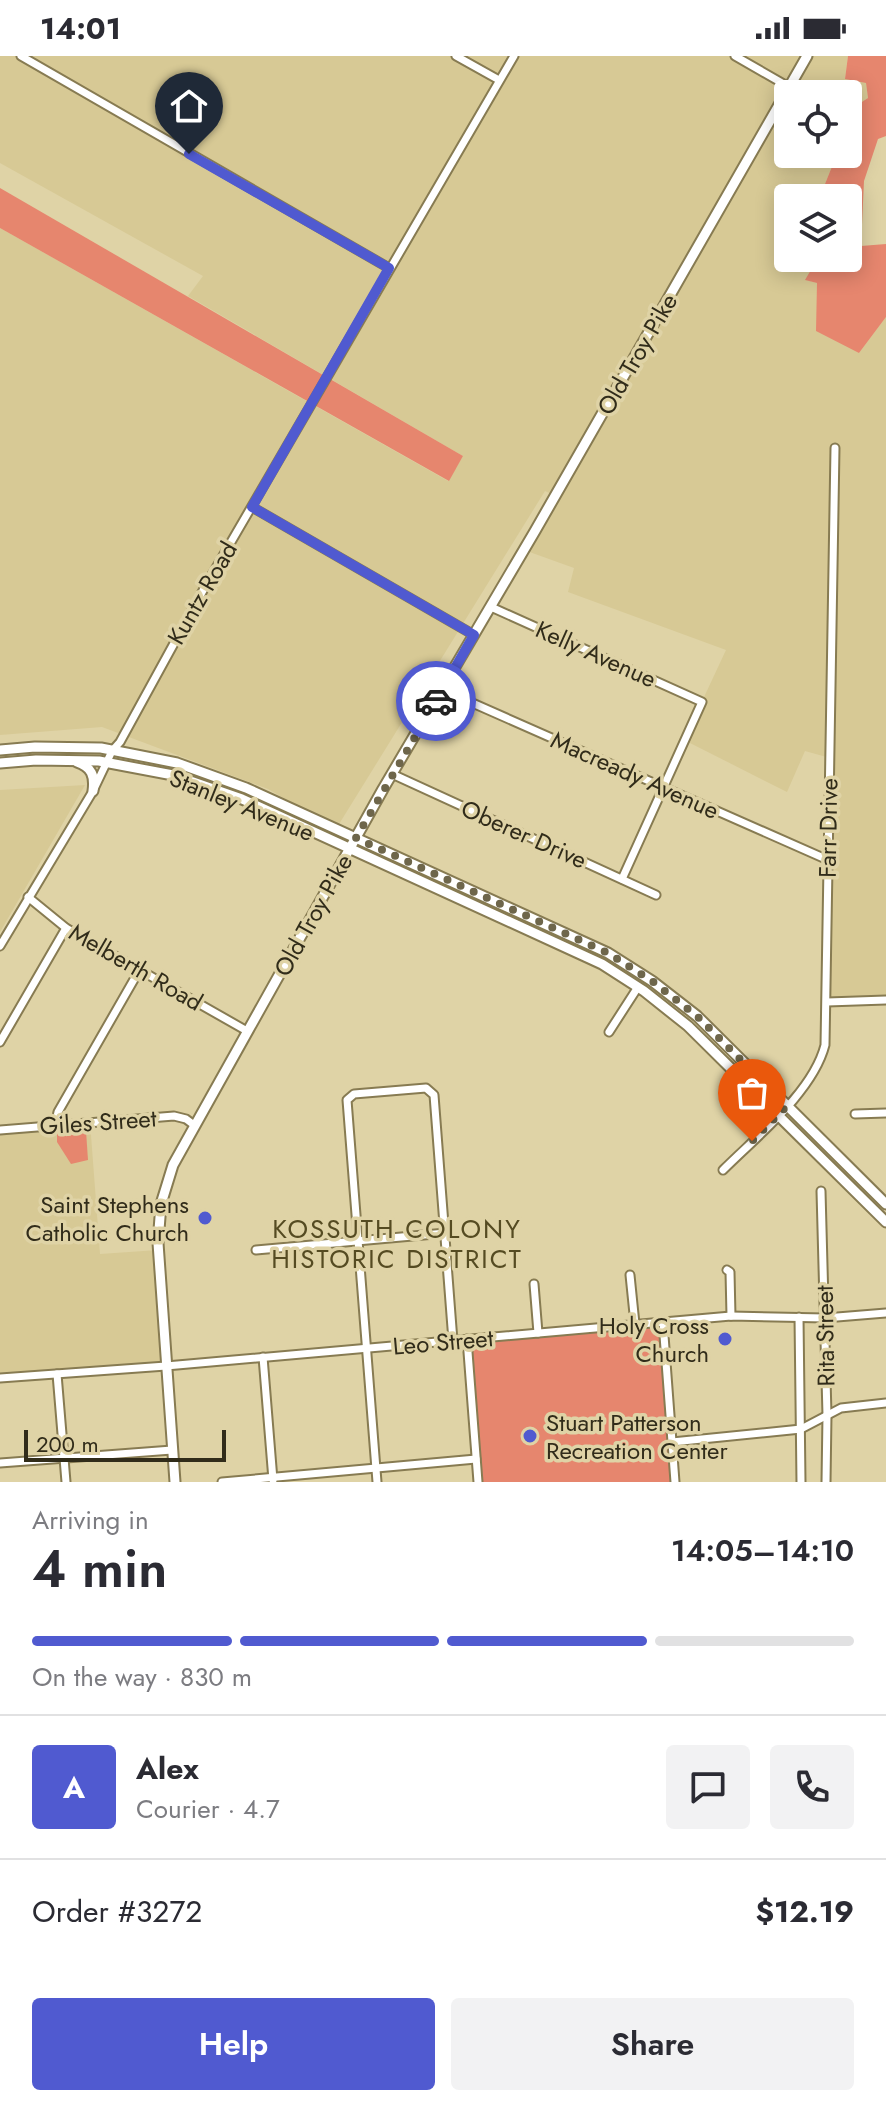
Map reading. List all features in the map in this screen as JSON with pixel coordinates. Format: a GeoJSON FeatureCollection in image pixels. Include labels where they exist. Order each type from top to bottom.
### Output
{"type":"FeatureCollection","features":[{"type":"Feature","properties":{"kind":"main road","name":"Old Troy Pike"},"geometry":{"type":"LineString","coordinates":[[793,80],[807,56]]}},
{"type":"Feature","properties":{"kind":"main road","name":"Old Troy Pike"},"geometry":{"type":"LineString","coordinates":[[175,1482],[158,1224],[166,1185],[194,1125],[392,774],[774,113]]}},
{"type":"Feature","properties":{"kind":"main road","name":"Stanley Avenue"},"geometry":{"type":"LineString","coordinates":[[0,750],[70,747],[173,775],[242,799],[602,964],[688,1026],[886,1222]]}},
{"type":"Feature","properties":{"kind":"main road","name":"Stanley Avenue"},"geometry":{"type":"LineString","coordinates":[[0,763],[110,757],[177,763],[356,838],[608,953],[652,981],[697,1016],[886,1204]]}},
{"type":"Feature","properties":{"kind":"main road"},"geometry":{"type":"LineString","coordinates":[[70,760],[92,771],[93,791]]}},
{"type":"Feature","properties":{"kind":"street"},"geometry":{"type":"LineString","coordinates":[[21,56],[389,268]]}},
{"type":"Feature","properties":{"kind":"street"},"geometry":{"type":"LineString","coordinates":[[456,56],[499,80]]}},
{"type":"Feature","properties":{"kind":"street","name":"Kuntz Road"},"geometry":{"type":"LineString","coordinates":[[0,946],[93,791],[252,507],[514,56]]}},
{"type":"Feature","properties":{"kind":"street"},"geometry":{"type":"LineString","coordinates":[[735,56],[777,80]]}},
{"type":"Feature","properties":{"kind":"street","name":"Farr Drive"},"geometry":{"type":"LineString","coordinates":[[723,1170],[806,1086],[818,1067],[825,1045],[835,448]]}},
{"type":"Feature","properties":{"kind":"street"},"geometry":{"type":"LineString","coordinates":[[252,507],[474,635]]}},
{"type":"Feature","properties":{"kind":"street","name":"Kelly Avenue"},"geometry":{"type":"LineString","coordinates":[[491,607],[702,702],[663,787]]}},
{"type":"Feature","properties":{"kind":"street","name":"Macready Avenue"},"geometry":{"type":"LineString","coordinates":[[443,690],[828,860]]}},
{"type":"Feature","properties":{"kind":"street","name":"Oberer Drive"},"geometry":{"type":"LineString","coordinates":[[392,774],[656,895]]}},
{"type":"Feature","properties":{"kind":"street"},"geometry":{"type":"LineString","coordinates":[[622,879],[663,787]]}},
{"type":"Feature","properties":{"kind":"street","name":"Melberth Road"},"geometry":{"type":"LineString","coordinates":[[28,897],[66,928],[247,1031]]}},
{"type":"Feature","properties":{"kind":"street"},"geometry":{"type":"LineString","coordinates":[[0,1042],[66,928]]}},
{"type":"Feature","properties":{"kind":"street"},"geometry":{"type":"LineString","coordinates":[[55,1125],[58,1112],[140,969]]}},
{"type":"Feature","properties":{"kind":"street"},"geometry":{"type":"LineString","coordinates":[[609,1032],[638,987]]}},
{"type":"Feature","properties":{"kind":"street"},"geometry":{"type":"LineString","coordinates":[[827,1002],[886,1000]]}},
{"type":"Feature","properties":{"kind":"street"},"geometry":{"type":"LineString","coordinates":[[377,1482],[347,1100],[354,1094],[426,1088],[435,1098],[453,1341]]}},
{"type":"Feature","properties":{"kind":"street"},"geometry":{"type":"LineString","coordinates":[[855,1114],[886,1113]]}},
{"type":"Feature","properties":{"kind":"street","name":"Giles Street"},"geometry":{"type":"LineString","coordinates":[[0,1130],[174,1116],[194,1125]]}},
{"type":"Feature","properties":{"kind":"street","name":"Rita Street"},"geometry":{"type":"LineString","coordinates":[[821,1191],[826,1482]]}},
{"type":"Feature","properties":{"kind":"street"},"geometry":{"type":"LineString","coordinates":[[256,1250],[446,1233]]}},
{"type":"Feature","properties":{"kind":"street"},"geometry":{"type":"LineString","coordinates":[[727,1270],[730,1272],[731,1316]]}},
{"type":"Feature","properties":{"kind":"street"},"geometry":{"type":"LineString","coordinates":[[630,1275],[635,1324]]}},
{"type":"Feature","properties":{"kind":"street"},"geometry":{"type":"LineString","coordinates":[[534,1284],[538,1333]]}},
{"type":"Feature","properties":{"kind":"street","name":"Leo Street"},"geometry":{"type":"LineString","coordinates":[[0,1378],[731,1316],[825,1318],[886,1313]]}},
{"type":"Feature","properties":{"kind":"street","name":"Rita Street"},"geometry":{"type":"LineString","coordinates":[[799,1317],[801,1482]]}},
{"type":"Feature","properties":{"kind":"street"},"geometry":{"type":"LineString","coordinates":[[663,1322],[675,1482]]}},
{"type":"Feature","properties":{"kind":"street"},"geometry":{"type":"LineString","coordinates":[[467,1339],[478,1482]]}},
{"type":"Feature","properties":{"kind":"street"},"geometry":{"type":"LineString","coordinates":[[263,1357],[273,1480]]}},
{"type":"Feature","properties":{"kind":"street"},"geometry":{"type":"LineString","coordinates":[[57,1374],[66,1482]]}},
{"type":"Feature","properties":{"kind":"street"},"geometry":{"type":"LineString","coordinates":[[672,1442],[801,1429],[841,1408],[886,1403]]}},
{"type":"Feature","properties":{"kind":"street"},"geometry":{"type":"LineString","coordinates":[[0,1463],[172,1450]]}},
{"type":"Feature","properties":{"kind":"street"},"geometry":{"type":"LineString","coordinates":[[222,1482],[273,1480],[476,1459]]}},
{"type":"Feature","properties":{"kind":"shaded area"},"geometry":{"type":"Polygon","coordinates":[[[0,56],[848,56],[845,79],[850,80],[774,80],[774,168],[831,168],[825,184],[774,184],[774,272],[810,272],[806,280],[817,283],[859,353],[886,317],[886,1000],[827,1002],[830,758],[805,751],[787,792],[684,740],[726,650],[568,592],[574,568],[524,550],[554,495],[545,491],[336,829],[268,789],[102,727],[0,735],[0,228],[448,481],[463,456],[188,296],[203,276],[0,163],[0,56]]]}},
{"type":"Feature","properties":{"kind":"shaded area"},"geometry":{"type":"Polygon","coordinates":[[[848,56],[886,56],[886,136],[878,139],[864,181],[862,224],[862,184],[825,184],[831,168],[862,168],[862,102],[868,98],[866,83],[845,79],[848,56]]]}},
{"type":"Feature","properties":{"kind":"shaded area"},"geometry":{"type":"Polygon","coordinates":[[[862,82],[866,83],[868,98],[862,102],[862,82]]]}},
{"type":"Feature","properties":{"kind":"shaded area"},"geometry":{"type":"Polygon","coordinates":[[[0,188],[463,456],[449,481],[0,228],[0,188]]]}},
{"type":"Feature","properties":{"kind":"shaded area"},"geometry":{"type":"Polygon","coordinates":[[[886,244],[886,317],[859,353],[816,331],[817,283],[805,280],[810,272],[862,272],[862,246],[886,244]]]}},
{"type":"Feature","properties":{"kind":"shaded area"},"geometry":{"type":"Polygon","coordinates":[[[85,785],[0,932],[0,790],[85,785]]]}},
{"type":"Feature","properties":{"kind":"shaded area"},"geometry":{"type":"Polygon","coordinates":[[[90,1122],[100,1254],[158,1250],[166,1366],[0,1378],[0,1130],[90,1122]]]}},
{"type":"Feature","properties":{"kind":"shaded area"},"geometry":{"type":"Polygon","coordinates":[[[86,1131],[88,1160],[71,1164],[57,1142],[57,1133],[86,1131]]]}},
{"type":"Feature","properties":{"kind":"shaded area"},"geometry":{"type":"Polygon","coordinates":[[[663,1322],[675,1482],[478,1482],[467,1339],[663,1322]]]}},
{"type":"Feature","properties":{"kind":"way so far"},"geometry":{"type":"LineString","coordinates":[[436,701],[356,838],[608,953],[652,981],[697,1016],[787,1106],[752,1141]]}},
{"type":"Feature","properties":{"kind":"place","name":"Saint Stephens Catholic Church"},"geometry":{"type":"Point","coordinates":[205,1218]}},
{"type":"Feature","properties":{"kind":"place","name":"Holy Cross Church"},"geometry":{"type":"Point","coordinates":[725,1339]}},
{"type":"Feature","properties":{"kind":"place","name":"Stuart Patterson Recreation Center"},"geometry":{"type":"Point","coordinates":[530,1436]}},
{"type":"Feature","properties":{"kind":"district","name":"KOSSUTH COLONY HISTORIC DISTRICT"},"geometry":{"type":"Point","coordinates":[397,1244]}},
{"type":"Feature","properties":{"kind":"route"},"geometry":{"type":"LineString","coordinates":[[189,154],[389,268],[252,507],[474,635],[436,701]]}}]}
